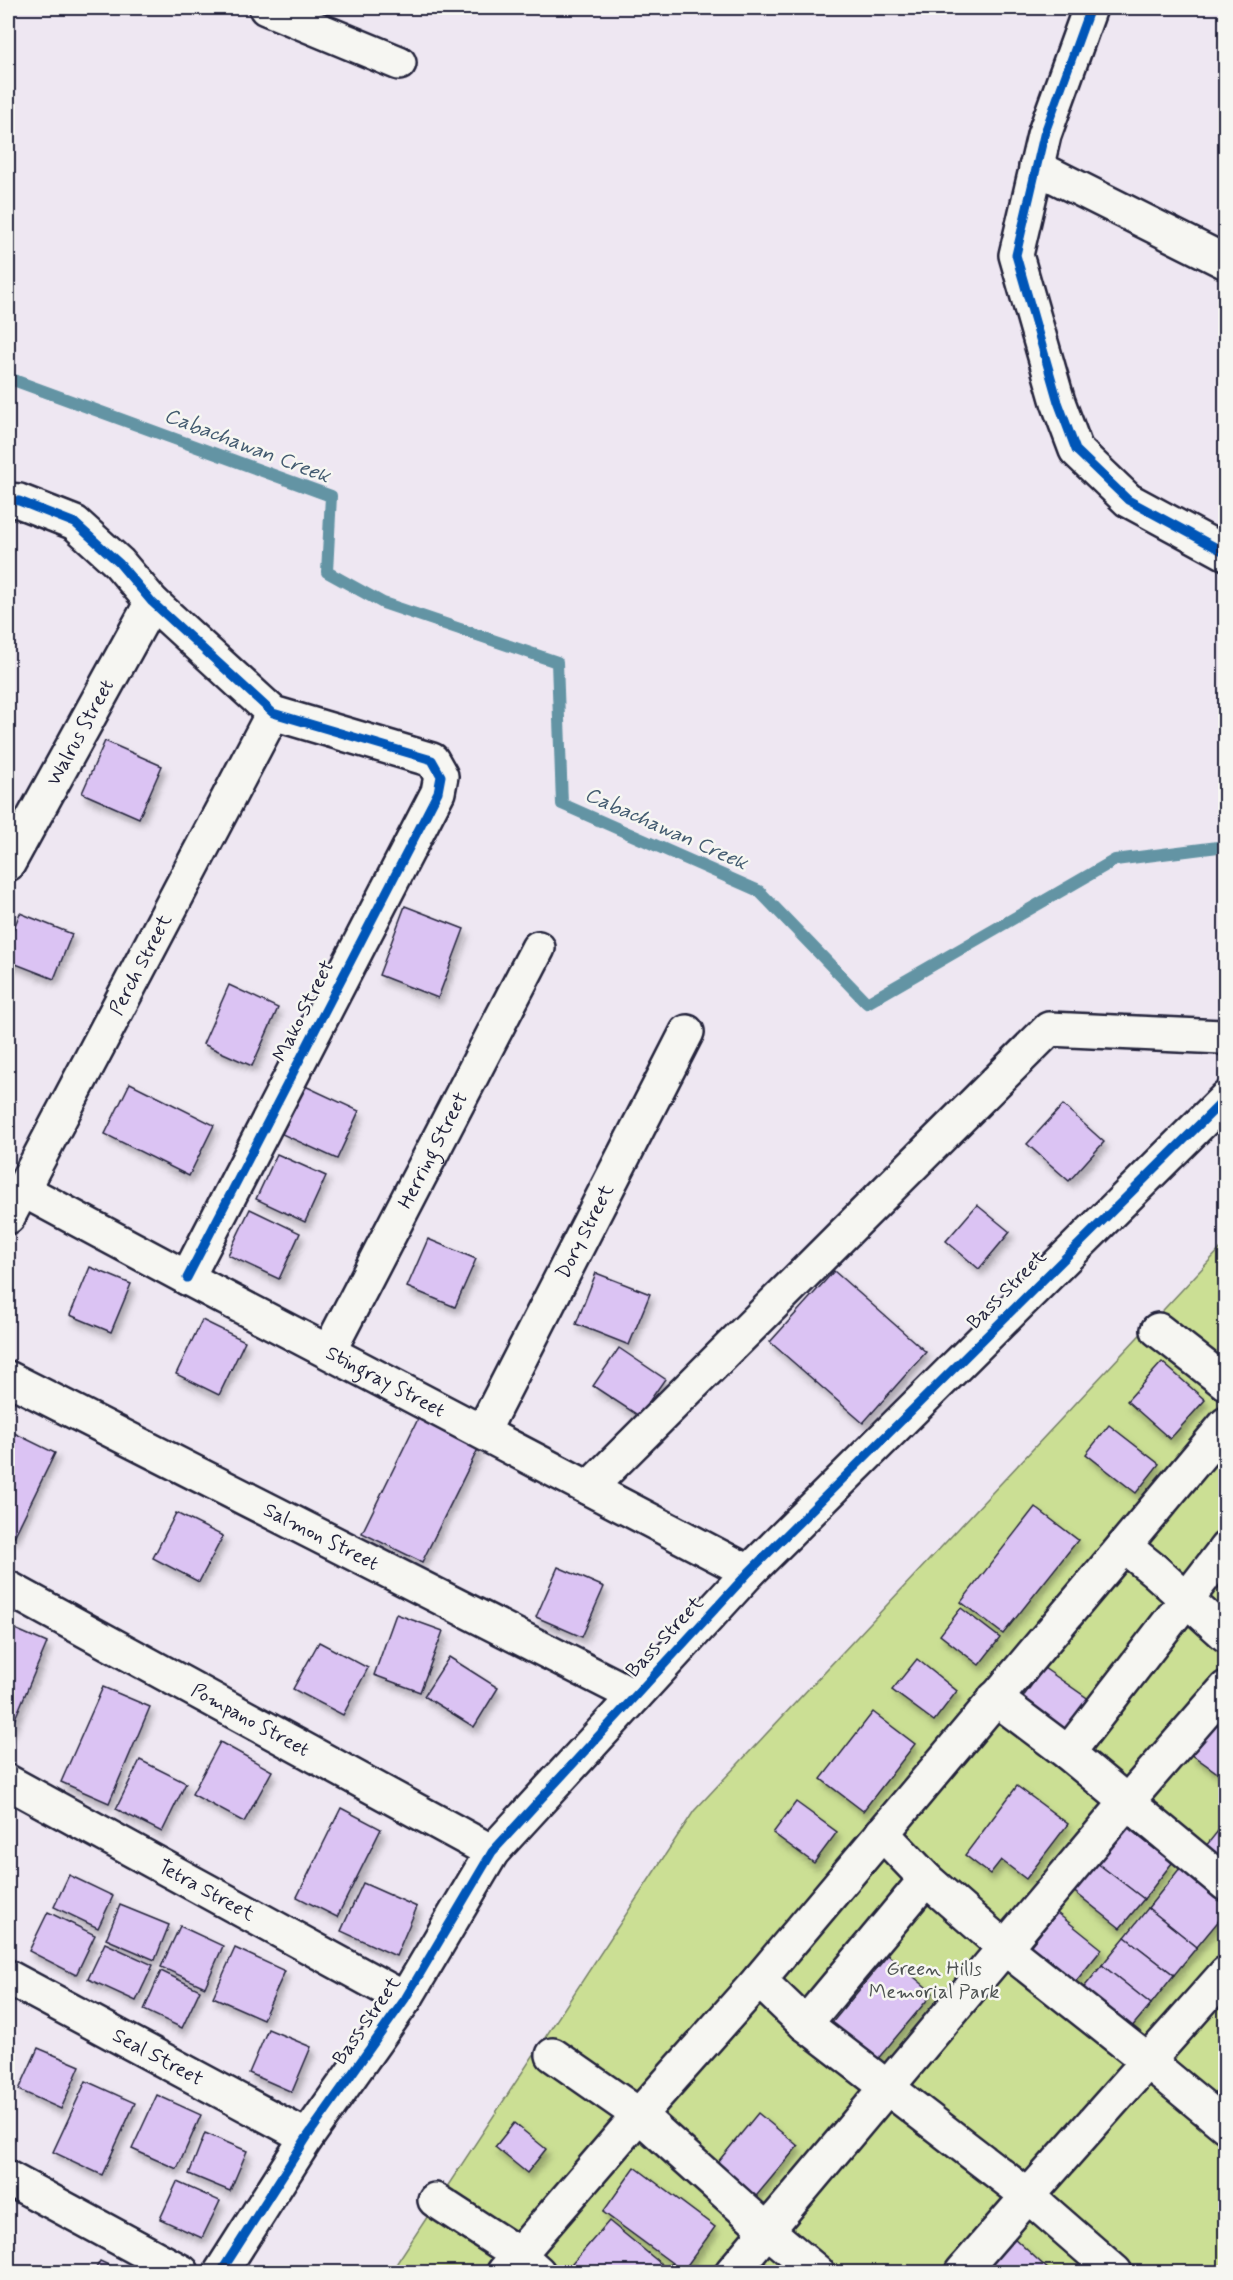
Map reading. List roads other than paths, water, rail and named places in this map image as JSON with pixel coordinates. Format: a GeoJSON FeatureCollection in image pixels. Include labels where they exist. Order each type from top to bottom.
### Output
{"type":"FeatureCollection","features":[{"type":"Feature","properties":{"kind":"street"},"geometry":{"type":"LineString","coordinates":[[266,8],[399,63]]}},
{"type":"Feature","properties":{"kind":"street"},"geometry":{"type":"LineString","coordinates":[[1089,8],[1044,135],[1016,255],[1058,402],[1076,450],[1128,500],[1226,553]]}},
{"type":"Feature","properties":{"kind":"street"},"geometry":{"type":"LineString","coordinates":[[1036,167],[1226,262]]}},
{"type":"Feature","properties":{"kind":"street"},"geometry":{"type":"LineString","coordinates":[[8,500],[19,501],[75,524],[119,563],[153,602],[273,713]]}},
{"type":"Feature","properties":{"kind":"street","name":"Walrus Street"},"geometry":{"type":"LineString","coordinates":[[8,864],[153,602]]}},
{"type":"Feature","properties":{"kind":"street","name":"Mako Street"},"geometry":{"type":"LineString","coordinates":[[187,1278],[438,792],[441,776],[432,760],[273,713]]}},
{"type":"Feature","properties":{"kind":"street","name":"Perch Street"},"geometry":{"type":"LineString","coordinates":[[15,1203],[273,713]]}},
{"type":"Feature","properties":{"kind":"street","name":"Herring Street"},"geometry":{"type":"LineString","coordinates":[[329,1351],[538,948]]}},
{"type":"Feature","properties":{"kind":"street"},"geometry":{"type":"LineString","coordinates":[[589,1488],[1049,1029],[1173,1034],[1226,1039]]}},
{"type":"Feature","properties":{"kind":"street","name":"Dory Street"},"geometry":{"type":"LineString","coordinates":[[483,1431],[687,1032]]}},
{"type":"Feature","properties":{"kind":"street","name":"Bass Street"},"geometry":{"type":"LineString","coordinates":[[221,2272],[307,2137],[405,1999],[492,1852],[749,1572],[1226,1098]]}},
{"type":"Feature","properties":{"kind":"street","name":"Stingray Street"},"geometry":{"type":"LineString","coordinates":[[15,1203],[187,1278],[749,1572]]}},
{"type":"Feature","properties":{"kind":"street"},"geometry":{"type":"LineString","coordinates":[[1158,1330],[1226,1383]]}},
{"type":"Feature","properties":{"kind":"street","name":"Salmon Street"},"geometry":{"type":"LineString","coordinates":[[8,1378],[635,1696]]}},
{"type":"Feature","properties":{"kind":"street"},"geometry":{"type":"LineString","coordinates":[[435,2200],[520,2266],[639,2115],[759,1980],[1226,1424]]}},
{"type":"Feature","properties":{"kind":"street"},"geometry":{"type":"LineString","coordinates":[[1124,1546],[1226,1635]]}},
{"type":"Feature","properties":{"kind":"street"},"geometry":{"type":"LineString","coordinates":[[1068,1753],[1226,1548]]}},
{"type":"Feature","properties":{"kind":"street","name":"Pompano Street"},"geometry":{"type":"LineString","coordinates":[[8,1588],[492,1852]]}},
{"type":"Feature","properties":{"kind":"street"},"geometry":{"type":"LineString","coordinates":[[732,2272],[1126,1803],[1226,1688]]}},
{"type":"Feature","properties":{"kind":"street"},"geometry":{"type":"LineString","coordinates":[[995,1698],[1068,1753],[1226,1884]]}},
{"type":"Feature","properties":{"kind":"street","name":"Tetra Street"},"geometry":{"type":"LineString","coordinates":[[8,1782],[405,1999]]}},
{"type":"Feature","properties":{"kind":"street"},"geometry":{"type":"LineString","coordinates":[[882,1833],[926,1880],[1005,1948],[1149,2061],[1226,2126]]}},
{"type":"Feature","properties":{"kind":"street"},"geometry":{"type":"LineString","coordinates":[[805,2024],[926,1880]]}},
{"type":"Feature","properties":{"kind":"street"},"geometry":{"type":"LineString","coordinates":[[962,2272],[1226,1973]]}},
{"type":"Feature","properties":{"kind":"street","name":"Seal Street"},"geometry":{"type":"LineString","coordinates":[[8,1977],[307,2137]]}},
{"type":"Feature","properties":{"kind":"street"},"geometry":{"type":"LineString","coordinates":[[759,1980],[805,2024],[1028,2196],[1115,2272]]}},
{"type":"Feature","properties":{"kind":"street"},"geometry":{"type":"LineString","coordinates":[[553,2055],[639,2115],[817,2272]]}},
{"type":"Feature","properties":{"kind":"street"},"geometry":{"type":"LineString","coordinates":[[8,2178],[182,2272]]}},
{"type":"Feature","properties":{"kind":"waterway","name":"Cabachawan Creek"},"geometry":{"type":"LineString","coordinates":[[8,378],[331,496],[327,572],[383,603],[557,662],[562,804],[759,891],[867,1003],[1115,860],[1226,846]]}},
{"type":"Feature","properties":{"kind":"park label","name":"Green Hills Memorial Park"},"geometry":{"type":"Point","coordinates":[934,1980]}}]}
